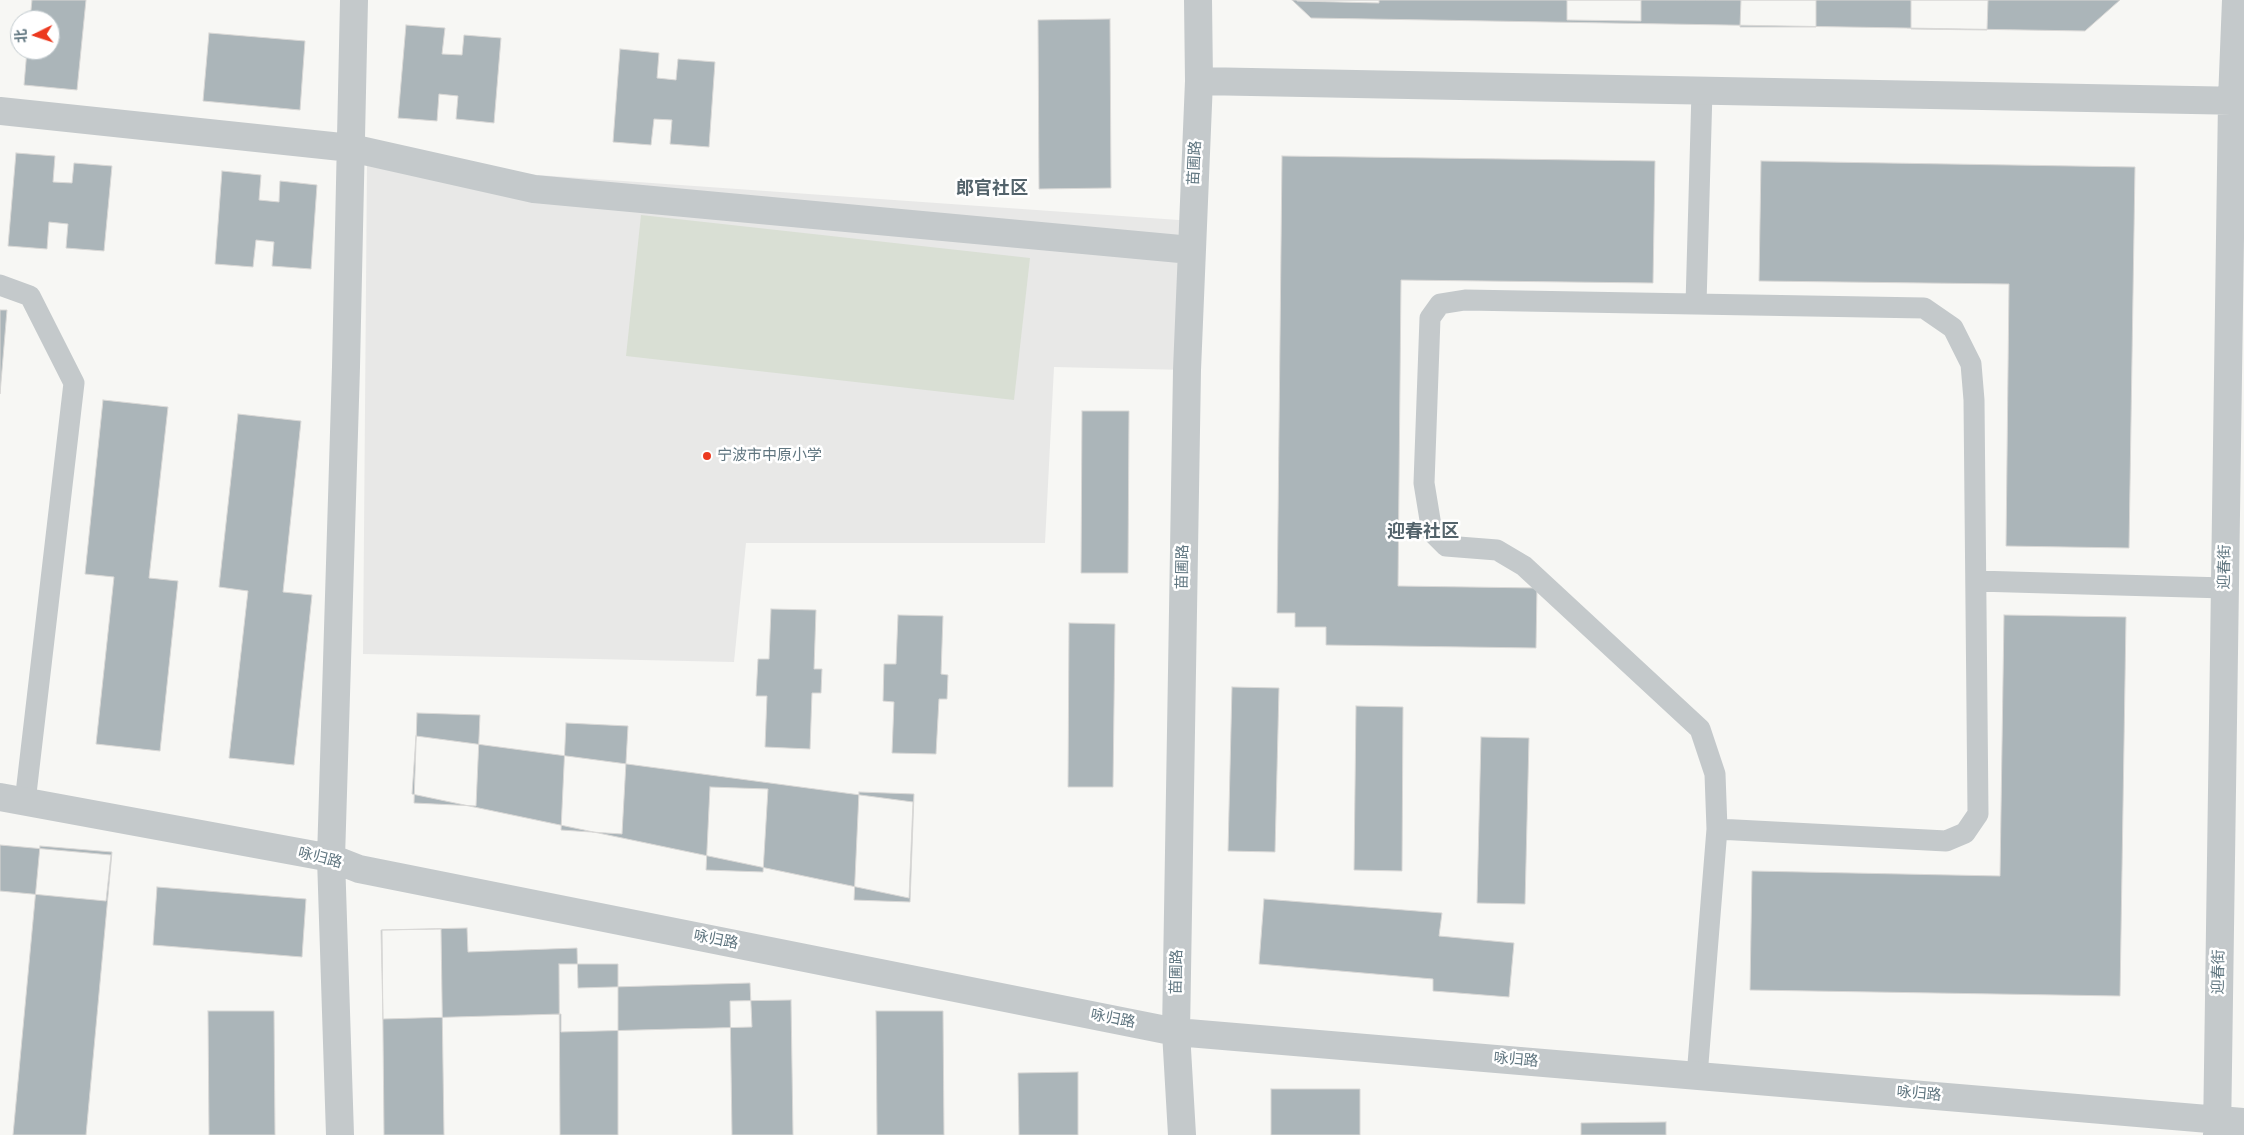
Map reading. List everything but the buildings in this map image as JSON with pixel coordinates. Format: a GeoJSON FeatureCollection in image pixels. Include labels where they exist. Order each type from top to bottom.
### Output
{"type":"FeatureCollection","features":[{"type":"Feature","properties":{"kind":"street"},"geometry":{"type":"LineString","coordinates":[[340,1135],[331,858],[354,0]]}},
{"type":"Feature","properties":{"kind":"street","name":"苗圃路"},"geometry":{"type":"LineString","coordinates":[[1182,1135],[1176,1032],[1186,370],[1199,81],[1198,0]]}},
{"type":"Feature","properties":{"kind":"street","name":"迎春街"},"geometry":{"type":"LineString","coordinates":[[2217,1127],[2225,588],[2238,101],[2236,0]]}},
{"type":"Feature","properties":{"kind":"street"},"geometry":{"type":"LineString","coordinates":[[1199,81],[2238,101]]}},
{"type":"Feature","properties":{"kind":"street"},"geometry":{"type":"LineString","coordinates":[[0,111],[351,148],[534,188],[1192,250]]}},
{"type":"Feature","properties":{"kind":"street","name":"咏归路"},"geometry":{"type":"LineString","coordinates":[[13,799],[331,858],[369,871],[1176,1032],[1698,1076],[2217,1127],[2244,1122]]}},
{"type":"Feature","properties":{"kind":"lane"},"geometry":{"type":"LineString","coordinates":[[1696,304],[1702,91]]}},
{"type":"Feature","properties":{"kind":"lane"},"geometry":{"type":"LineString","coordinates":[[0,285],[30,296],[74,383],[13,799]]}},
{"type":"Feature","properties":{"kind":"lane"},"geometry":{"type":"LineString","coordinates":[[1698,1076],[1717,829],[1715,774],[1700,729],[1524,566],[1497,550],[1446,546],[1432,532],[1424,484],[1430,318],[1440,304],[1465,300],[1924,308],[1953,328],[1971,364],[1974,400],[1978,814],[1966,833],[1946,840],[1717,829]]}},
{"type":"Feature","properties":{"kind":"lane"},"geometry":{"type":"LineString","coordinates":[[1976,582],[2225,588]]}},
{"type":"Feature","properties":{"kind":"shaded area","name":"宁波市中原小学"},"geometry":{"type":"Polygon","coordinates":[[[367,163],[1193,221],[1187,370],[1054,367],[1045,543],[746,543],[734,662],[363,654],[367,163]]]}},
{"type":"Feature","properties":{"kind":"shaded area"},"geometry":{"type":"Polygon","coordinates":[[[641,215],[1030,258],[1014,400],[626,356],[641,215]]]}},
{"type":"Feature","properties":{"kind":"place","name":"宁波市中原小学"},"geometry":{"type":"Point","coordinates":[707,456]}},
{"type":"Feature","properties":{"kind":"district","name":"郎官社区"},"geometry":{"type":"Point","coordinates":[992,189]}},
{"type":"Feature","properties":{"kind":"district","name":"迎春社区"},"geometry":{"type":"Point","coordinates":[1423,532]}}]}
